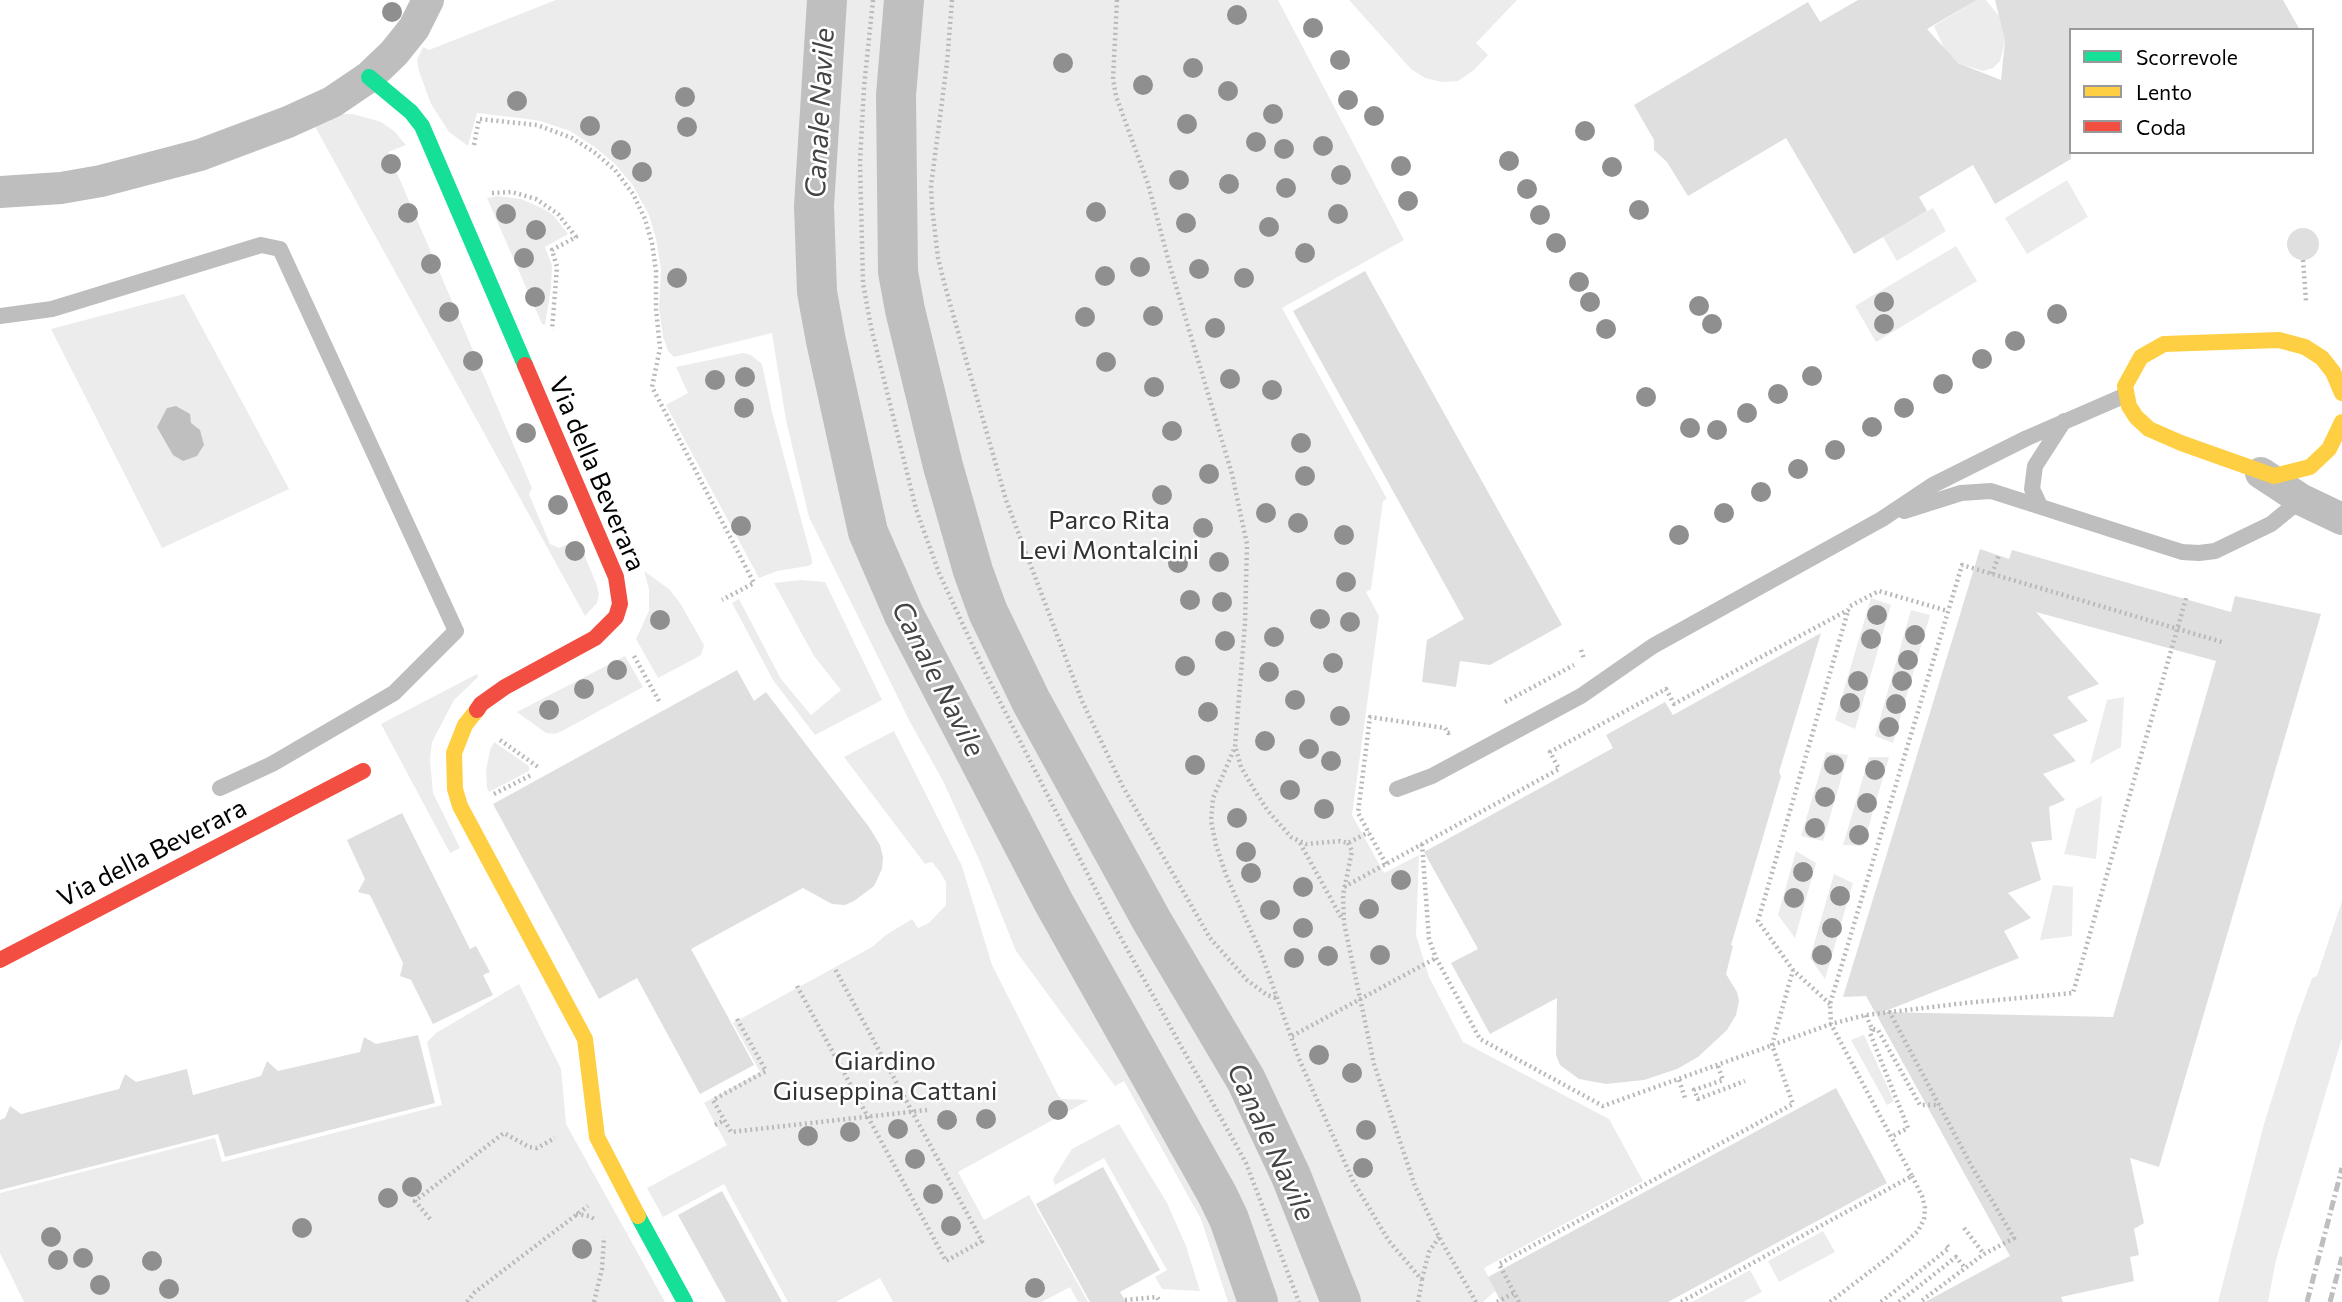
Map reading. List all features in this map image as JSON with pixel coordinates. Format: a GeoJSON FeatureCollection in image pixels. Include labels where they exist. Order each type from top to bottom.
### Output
{"type":"FeatureCollection","features":[{"type":"Feature","properties":{"kind":"street"},"geometry":{"type":"LineString","coordinates":[[0,192],[61,188],[101,181],[200,155],[288,122],[332,102],[369,77],[394,53],[414,28],[428,0]]}},
{"type":"Feature","properties":{"kind":"street","name":"Via della Beverara"},"geometry":{"type":"LineString","coordinates":[[369,77],[411,112],[422,126],[616,577],[620,604],[610,625],[594,638],[505,687],[481,704],[465,725],[454,752],[453,768],[460,806],[585,1039],[593,1114],[603,1152],[685,1302]]}},
{"type":"Feature","properties":{"kind":"street"},"geometry":{"type":"LineString","coordinates":[[2342,393],[2333,372],[2322,358],[2305,347],[2278,340],[2164,344],[2141,357],[2125,387],[2129,406],[2149,429],[2261,473],[2274,475],[2310,467],[2329,449],[2342,423]]}},
{"type":"Feature","properties":{"kind":"street"},"geometry":{"type":"LineString","coordinates":[[2261,473],[2302,500],[2342,519]]}},
{"type":"Feature","properties":{"kind":"street","name":"Via della Beverara"},"geometry":{"type":"LineString","coordinates":[[0,960],[363,771]]}},
{"type":"Feature","properties":{"kind":"lane"},"geometry":{"type":"LineString","coordinates":[[0,316],[52,309],[261,245],[280,249],[456,631],[394,692],[272,764],[220,788]]}},
{"type":"Feature","properties":{"kind":"lane"},"geometry":{"type":"LineString","coordinates":[[1397,789],[1432,776],[1581,696],[1653,646],[1882,519],[1933,485],[2064,421],[2126,395]]}},
{"type":"Feature","properties":{"kind":"lane"},"geometry":{"type":"LineString","coordinates":[[2040,506],[2032,489],[2035,466],[2064,421]]}},
{"type":"Feature","properties":{"kind":"lane"},"geometry":{"type":"LineString","coordinates":[[1882,519],[1937,499],[1980,490],[2004,494],[2182,552],[2215,551],[2271,524],[2302,500],[2329,449]]}},
{"type":"Feature","properties":{"kind":"path"},"geometry":{"type":"LineString","coordinates":[[873,0],[860,162],[863,283],[870,327],[916,509],[939,573],[991,684],[1111,920],[1246,1163],[1299,1302]]}},
{"type":"Feature","properties":{"kind":"path"},"geometry":{"type":"LineString","coordinates":[[952,0],[931,186],[932,207],[938,258],[945,286],[1006,500],[1082,701],[1122,785],[1210,938],[1247,980],[1267,996],[1277,999]]}},
{"type":"Feature","properties":{"kind":"path"},"geometry":{"type":"LineString","coordinates":[[1117,0],[1113,79],[1116,96],[1149,184],[1170,266],[1232,474],[1245,534],[1247,599],[1235,747],[1213,798],[1211,821],[1216,845],[1226,875],[1261,953],[1309,1082],[1353,1181],[1389,1241],[1422,1280]]}},
{"type":"Feature","properties":{"kind":"path"},"geometry":{"type":"LineString","coordinates":[[474,146],[479,119],[537,125],[572,138],[594,152],[615,170],[633,194],[649,231],[656,271],[660,348],[652,387],[754,583],[722,600]]}},
{"type":"Feature","properties":{"kind":"path"},"geometry":{"type":"LineString","coordinates":[[488,194],[512,192],[536,199],[558,214],[576,237],[552,250],[557,267],[551,338]]}},
{"type":"Feature","properties":{"kind":"path"},"geometry":{"type":"LineString","coordinates":[[2303,260],[2306,301]]}},
{"type":"Feature","properties":{"kind":"path"},"geometry":{"type":"LineString","coordinates":[[1992,574],[1999,555]]}},
{"type":"Feature","properties":{"kind":"path"},"geometry":{"type":"LineString","coordinates":[[1830,1302],[1900,1248],[1918,1231],[1924,1220],[1922,1196],[1831,1024],[1830,1004],[1962,565],[2222,642]]}},
{"type":"Feature","properties":{"kind":"path"},"geometry":{"type":"LineString","coordinates":[[1830,1004],[1793,970],[1758,921],[1850,606],[1879,591],[1948,611]]}},
{"type":"Feature","properties":{"kind":"path"},"geometry":{"type":"LineString","coordinates":[[1422,844],[1429,939],[1436,958],[1480,1039],[1603,1106],[1831,1024],[1866,1015],[2073,993],[2187,595]]}},
{"type":"Feature","properties":{"kind":"path"},"geometry":{"type":"LineString","coordinates":[[1344,887],[1559,769],[1550,752],[1666,689],[1674,704],[1849,610]]}},
{"type":"Feature","properties":{"kind":"path"},"geometry":{"type":"LineString","coordinates":[[1494,708],[1586,658],[1581,650]]}},
{"type":"Feature","properties":{"kind":"path"},"geometry":{"type":"LineString","coordinates":[[634,655],[659,701]]}},
{"type":"Feature","properties":{"kind":"path"},"geometry":{"type":"LineString","coordinates":[[1386,864],[1358,813],[1370,717],[1445,728],[1448,733],[1459,727]]}},
{"type":"Feature","properties":{"kind":"path"},"geometry":{"type":"LineString","coordinates":[[493,736],[538,766]]}},
{"type":"Feature","properties":{"kind":"path"},"geometry":{"type":"LineString","coordinates":[[1235,747],[1246,778],[1283,830],[1299,842],[1344,923]]}},
{"type":"Feature","properties":{"kind":"path"},"geometry":{"type":"LineString","coordinates":[[484,799],[533,774]]}},
{"type":"Feature","properties":{"kind":"path"},"geometry":{"type":"LineString","coordinates":[[1299,842],[1348,843],[1368,832]]}},
{"type":"Feature","properties":{"kind":"path"},"geometry":{"type":"LineString","coordinates":[[1348,843],[1352,851],[1352,862],[1344,887],[1344,923],[1374,1064],[1415,1186],[1439,1237],[1476,1302]]}},
{"type":"Feature","properties":{"kind":"path"},"geometry":{"type":"LineString","coordinates":[[1292,1036],[1436,958]]}},
{"type":"Feature","properties":{"kind":"path"},"geometry":{"type":"LineString","coordinates":[[797,986],[946,1261],[982,1241],[834,967]]}},
{"type":"Feature","properties":{"kind":"path"},"geometry":{"type":"LineString","coordinates":[[1519,1302],[1499,1264],[1793,1104],[1772,1045],[1793,970]]}},
{"type":"Feature","properties":{"kind":"path"},"geometry":{"type":"LineString","coordinates":[[1889,1011],[1971,1165],[2014,1238],[1984,1254],[1920,1302]]}},
{"type":"Feature","properties":{"kind":"path"},"geometry":{"type":"LineString","coordinates":[[1866,1015],[1872,1029],[1870,1033],[1908,1128],[1892,1137]]}},
{"type":"Feature","properties":{"kind":"path"},"geometry":{"type":"LineString","coordinates":[[737,1019],[765,1071],[713,1100],[731,1132],[928,1110]]}},
{"type":"Feature","properties":{"kind":"path"},"geometry":{"type":"LineString","coordinates":[[1872,1029],[1878,1030],[1920,1105],[1940,1105]]}},
{"type":"Feature","properties":{"kind":"path"},"geometry":{"type":"LineString","coordinates":[[1718,1066],[1723,1080],[1695,1090],[1698,1099],[1745,1081]]}},
{"type":"Feature","properties":{"kind":"path"},"geometry":{"type":"LineString","coordinates":[[1679,1080],[1685,1098]]}},
{"type":"Feature","properties":{"kind":"path"},"geometry":{"type":"LineString","coordinates":[[715,1125],[724,1120]]}},
{"type":"Feature","properties":{"kind":"path"},"geometry":{"type":"LineString","coordinates":[[430,1220],[415,1200],[504,1133],[537,1149],[555,1138]]}},
{"type":"Feature","properties":{"kind":"path"},"geometry":{"type":"LineString","coordinates":[[1681,1302],[1759,1263],[1912,1176]]}},
{"type":"Feature","properties":{"kind":"path"},"geometry":{"type":"LineString","coordinates":[[467,1302],[475,1292],[594,1201]]}},
{"type":"Feature","properties":{"kind":"path"},"geometry":{"type":"LineString","coordinates":[[576,1214],[596,1220],[604,1237],[602,1269],[594,1302]]}},
{"type":"Feature","properties":{"kind":"path"},"geometry":{"type":"LineString","coordinates":[[1964,1228],[1984,1254]]}},
{"type":"Feature","properties":{"kind":"path"},"geometry":{"type":"LineString","coordinates":[[1418,1302],[1429,1252],[1439,1237]]}},
{"type":"Feature","properties":{"kind":"path"},"geometry":{"type":"LineString","coordinates":[[1881,1302],[1949,1248],[1945,1243]]}},
{"type":"Feature","properties":{"kind":"path"},"geometry":{"type":"LineString","coordinates":[[1899,1302],[1956,1256],[1965,1268]]}},
{"type":"Feature","properties":{"kind":"path"},"geometry":{"type":"LineString","coordinates":[[1497,1302],[1514,1293]]}},
{"type":"Feature","properties":{"kind":"path"},"geometry":{"type":"LineString","coordinates":[[1125,1300],[1157,1297],[1160,1302]]}},
{"type":"Feature","properties":{"kind":"green space","name":"Parco Rita Levi Montalcini"},"geometry":{"type":"Polygon","coordinates":[[[556,0],[1278,0],[1404,240],[1282,308],[1387,499],[1383,501],[1371,589],[1366,592],[1379,616],[1352,815],[1384,873],[1419,855],[1416,935],[1429,977],[1463,1042],[1609,1119],[1643,1181],[1484,1268],[1495,1291],[1483,1302],[1228,1302],[1201,1219],[1124,1081],[1115,1086],[1016,951],[981,864],[943,781],[910,722],[809,517],[786,420],[772,333],[674,357],[668,351],[663,336],[659,308],[661,269],[649,215],[632,184],[614,163],[570,131],[540,121],[520,118],[477,113],[468,146],[449,132],[431,104],[417,60],[423,47],[429,50],[556,0]]]}},
{"type":"Feature","properties":{"kind":"green space"},"geometry":{"type":"Polygon","coordinates":[[[1349,0],[1517,0],[1476,43],[1488,55],[1474,70],[1458,81],[1442,82],[1425,78],[1411,69],[1349,0]]]}},
{"type":"Feature","properties":{"kind":"green space"},"geometry":{"type":"Polygon","coordinates":[[[1977,0],[1986,0],[1999,16],[2005,41],[2000,61],[1993,68],[1983,71],[1958,63],[1945,50],[1934,26],[1977,0]]]}},
{"type":"Feature","properties":{"kind":"green space"},"geometry":{"type":"Polygon","coordinates":[[[340,114],[353,114],[381,122],[394,131],[406,145],[388,152],[532,488],[529,494],[550,544],[559,548],[578,540],[596,583],[599,594],[597,603],[585,616],[313,123],[340,114]]]}},
{"type":"Feature","properties":{"kind":"green space"},"geometry":{"type":"Polygon","coordinates":[[[2067,180],[2088,217],[2027,254],[2005,218],[2067,180]]]}},
{"type":"Feature","properties":{"kind":"green space"},"geometry":{"type":"Polygon","coordinates":[[[497,196],[521,199],[544,209],[554,216],[568,234],[545,247],[552,265],[545,325],[542,324],[487,198],[497,196]]]}},
{"type":"Feature","properties":{"kind":"green space"},"geometry":{"type":"Polygon","coordinates":[[[1933,208],[1946,231],[1897,261],[1883,237],[1933,208]]]}},
{"type":"Feature","properties":{"kind":"green space"},"geometry":{"type":"Polygon","coordinates":[[[1956,246],[1977,281],[1876,342],[1855,306],[1956,246]]]}},
{"type":"Feature","properties":{"kind":"green space"},"geometry":{"type":"Polygon","coordinates":[[[184,294],[289,489],[162,548],[51,329],[184,294]]]}},
{"type":"Feature","properties":{"kind":"green space"},"geometry":{"type":"Polygon","coordinates":[[[743,353],[751,355],[762,364],[772,412],[812,560],[812,564],[808,566],[777,571],[759,578],[666,405],[688,393],[676,367],[743,353]]]}},
{"type":"Feature","properties":{"kind":"green space"},"geometry":{"type":"Polygon","coordinates":[[[644,571],[669,589],[704,645],[701,655],[658,678],[636,639],[649,611],[649,589],[644,571]]]}},
{"type":"Feature","properties":{"kind":"green space"},"geometry":{"type":"Polygon","coordinates":[[[801,580],[825,582],[882,700],[815,735],[773,680],[732,603],[739,599],[781,679],[811,715],[841,690],[814,656],[774,583],[801,580]]]}},
{"type":"Feature","properties":{"kind":"green space"},"geometry":{"type":"Polygon","coordinates":[[[1871,598],[1891,605],[1855,729],[1835,720],[1871,598]]]}},
{"type":"Feature","properties":{"kind":"green space"},"geometry":{"type":"Polygon","coordinates":[[[1911,610],[1930,615],[1893,743],[1875,736],[1911,610]]]}},
{"type":"Feature","properties":{"kind":"green space"},"geometry":{"type":"Polygon","coordinates":[[[625,656],[643,687],[564,730],[555,734],[546,733],[517,712],[625,656]]]}},
{"type":"Feature","properties":{"kind":"green space"},"geometry":{"type":"Polygon","coordinates":[[[477,674],[478,677],[454,700],[432,742],[430,759],[433,793],[460,848],[450,853],[381,724],[477,674]]]}},
{"type":"Feature","properties":{"kind":"green space"},"geometry":{"type":"Polygon","coordinates":[[[2124,697],[2121,747],[2090,764],[2107,700],[2124,697]]]}},
{"type":"Feature","properties":{"kind":"green space","name":"Giardino Giuseppina Cattani"},"geometry":{"type":"Polygon","coordinates":[[[894,731],[962,866],[992,965],[1058,1095],[1061,1099],[1089,1100],[958,1172],[984,1220],[1029,1195],[1088,1302],[1078,1302],[1070,1287],[1042,1302],[893,1302],[880,1278],[836,1302],[788,1302],[724,1184],[663,1217],[647,1188],[727,1145],[704,1103],[760,1072],[733,1023],[872,947],[912,919],[918,928],[929,923],[946,905],[946,882],[940,872],[932,862],[925,864],[844,757],[894,731]]]}},
{"type":"Feature","properties":{"kind":"green space"},"geometry":{"type":"Polygon","coordinates":[[[494,742],[529,766],[529,771],[489,792],[486,771],[494,742]]]}},
{"type":"Feature","properties":{"kind":"green space"},"geometry":{"type":"Polygon","coordinates":[[[1826,752],[1848,755],[1823,841],[1801,836],[1826,752]]]}},
{"type":"Feature","properties":{"kind":"green space"},"geometry":{"type":"Polygon","coordinates":[[[1869,757],[1889,757],[1863,846],[1843,845],[1869,757]]]}},
{"type":"Feature","properties":{"kind":"green space"},"geometry":{"type":"Polygon","coordinates":[[[2102,796],[2096,859],[2064,854],[2076,809],[2102,796]]]}},
{"type":"Feature","properties":{"kind":"green space"},"geometry":{"type":"Polygon","coordinates":[[[1796,851],[1816,863],[1795,938],[1778,915],[1796,851]]]}},
{"type":"Feature","properties":{"kind":"green space"},"geometry":{"type":"Polygon","coordinates":[[[1834,874],[1853,883],[1825,979],[1810,958],[1834,874]]]}},
{"type":"Feature","properties":{"kind":"green space"},"geometry":{"type":"Polygon","coordinates":[[[2053,885],[2073,887],[2072,936],[2040,940],[2053,885]]]}},
{"type":"Feature","properties":{"kind":"green space"},"geometry":{"type":"Polygon","coordinates":[[[2342,901],[2342,1038],[2276,1260],[2268,1302],[2218,1302],[2264,1124],[2296,1022],[2312,978],[2317,976],[2342,901]]]}},
{"type":"Feature","properties":{"kind":"green space"},"geometry":{"type":"Polygon","coordinates":[[[519,984],[561,1069],[566,1124],[665,1302],[24,1302],[0,1253],[0,1193],[215,1138],[222,1162],[442,1105],[427,1042],[436,1033],[519,984]]]}},
{"type":"Feature","properties":{"kind":"green space"},"geometry":{"type":"Polygon","coordinates":[[[1864,1035],[1894,1101],[1887,1105],[1851,1040],[1864,1035]]]}},
{"type":"Feature","properties":{"kind":"green space"},"geometry":{"type":"Polygon","coordinates":[[[1119,1124],[1167,1203],[1186,1246],[1200,1291],[1162,1289],[1155,1277],[1167,1270],[1104,1158],[1055,1185],[1053,1179],[1072,1149],[1119,1124]]]}},
{"type":"Feature","properties":{"kind":"green space"},"geometry":{"type":"Polygon","coordinates":[[[1823,1231],[1835,1252],[1779,1282],[1768,1261],[1823,1231]]]}},
{"type":"Feature","properties":{"kind":"green space"},"geometry":{"type":"Polygon","coordinates":[[[1750,1270],[1762,1292],[1743,1302],[1692,1302],[1750,1270]]]}},
{"type":"Feature","properties":{"kind":"shaded area"},"geometry":{"type":"Polygon","coordinates":[[[176,406],[190,414],[191,423],[200,430],[204,445],[197,456],[183,461],[173,455],[157,427],[167,408],[176,406]]]}},
{"type":"Feature","properties":{"kind":"building"},"geometry":{"type":"Polygon","coordinates":[[[1858,0],[1977,0],[1927,29],[1958,63],[2001,80],[2005,41],[1995,0],[2283,0],[2299,28],[2069,28],[2071,159],[1995,204],[1973,165],[1919,197],[1927,211],[1854,254],[1786,138],[1688,196],[1667,162],[1654,150],[1654,140],[1634,105],[1808,2],[1820,22],[1858,0]]]}},
{"type":"Feature","properties":{"kind":"building"},"geometry":{"type":"Polygon","coordinates":[[[2303,228],[2315,232],[2319,244],[2315,256],[2303,260],[2291,256],[2287,244],[2291,232],[2303,228]]]}},
{"type":"Feature","properties":{"kind":"building"},"geometry":{"type":"Polygon","coordinates":[[[1365,271],[1562,625],[1490,665],[1460,661],[1456,687],[1422,682],[1427,640],[1464,619],[1293,311],[1365,271]]]}},
{"type":"Feature","properties":{"kind":"building"},"geometry":{"type":"Polygon","coordinates":[[[1980,549],[2009,559],[2012,550],[2231,612],[2235,596],[2321,614],[2159,1167],[2130,1158],[2144,1223],[2134,1229],[2139,1255],[2130,1257],[2134,1281],[2061,1297],[2063,1302],[1925,1302],[2010,1256],[1866,996],[1843,997],[1980,549]],[[2036,612],[2099,684],[2067,697],[2088,721],[2053,735],[2076,761],[2043,774],[2065,800],[2049,807],[2052,840],[2031,842],[2041,880],[2008,893],[2031,918],[2004,931],[2019,958],[1883,1012],[2113,1017],[2216,661],[2036,612]]]}},
{"type":"Feature","properties":{"kind":"building"},"geometry":{"type":"Polygon","coordinates":[[[1821,633],[1731,945],[1733,946],[1726,974],[1737,992],[1739,1001],[1736,1015],[1727,1030],[1698,1057],[1677,1069],[1644,1080],[1606,1084],[1579,1079],[1560,1065],[1556,1055],[1557,998],[1490,1034],[1451,963],[1478,949],[1424,852],[1613,748],[1606,735],[1665,702],[1673,715],[1821,633]]]}},
{"type":"Feature","properties":{"kind":"building"},"geometry":{"type":"Polygon","coordinates":[[[737,670],[754,701],[766,692],[869,827],[880,845],[882,869],[874,886],[845,905],[832,904],[803,888],[691,949],[754,1065],[700,1094],[637,978],[599,999],[493,804],[737,670]]]}},
{"type":"Feature","properties":{"kind":"building"},"geometry":{"type":"Polygon","coordinates":[[[402,813],[470,949],[476,946],[490,972],[483,975],[493,995],[433,1024],[411,980],[400,976],[403,963],[370,895],[358,892],[365,879],[347,840],[402,813]]]}},
{"type":"Feature","properties":{"kind":"building"},"geometry":{"type":"Polygon","coordinates":[[[418,1035],[435,1103],[225,1157],[218,1134],[0,1190],[0,1120],[5,1118],[10,1106],[21,1114],[119,1089],[125,1074],[136,1082],[187,1069],[193,1095],[261,1076],[267,1061],[278,1071],[360,1052],[364,1037],[376,1044],[418,1035]]]}},
{"type":"Feature","properties":{"kind":"building"},"geometry":{"type":"Polygon","coordinates":[[[1836,1088],[1887,1183],[1668,1302],[1501,1302],[1488,1277],[1836,1088]]]}},
{"type":"Feature","properties":{"kind":"building"},"geometry":{"type":"Polygon","coordinates":[[[1103,1167],[1160,1270],[1120,1292],[1126,1302],[1090,1302],[1036,1204],[1103,1167]]]}},
{"type":"Feature","properties":{"kind":"building"},"geometry":{"type":"Polygon","coordinates":[[[722,1191],[782,1302],[726,1302],[678,1215],[722,1191]]]}},
{"type":"Feature","properties":{"kind":"waterway","name":"Canale Navile"},"geometry":{"type":"LineString","coordinates":[[827,0],[814,206],[817,292],[868,532],[904,615],[1054,903],[1217,1194],[1229,1219],[1258,1302]]}},
{"type":"Feature","properties":{"kind":"waterway","name":"Canale Navile"},"geometry":{"type":"LineString","coordinates":[[904,0],[896,95],[898,272],[943,466],[973,571],[988,612],[1031,701],[1152,921],[1246,1080],[1291,1176],[1341,1302]]}},
{"type":"Feature","properties":{"kind":"railway"},"geometry":{"type":"LineString","coordinates":[[2307,1302],[2342,1168]]}},
{"type":"Feature","properties":{"kind":"railway"},"geometry":{"type":"LineString","coordinates":[[2330,1302],[2342,1257]]}},
{"type":"Feature","properties":{"kind":"traffic: fast"},"geometry":{"type":"LineString","coordinates":[[369,77],[411,112],[422,126],[525,365]]}},
{"type":"Feature","properties":{"kind":"traffic: fast"},"geometry":{"type":"LineString","coordinates":[[638,1216],[685,1302]]}},
{"type":"Feature","properties":{"kind":"traffic: slow"},"geometry":{"type":"LineString","coordinates":[[2342,393],[2333,372],[2322,358],[2305,347],[2279,340],[2164,344],[2141,357],[2125,386],[2129,406],[2149,429],[2274,476],[2310,467],[2329,449],[2342,422]]}},
{"type":"Feature","properties":{"kind":"traffic: slow"},"geometry":{"type":"LineString","coordinates":[[477,710],[465,725],[454,753],[455,789],[460,806],[585,1039],[597,1137],[638,1216]]}},
{"type":"Feature","properties":{"kind":"traffic: jam"},"geometry":{"type":"LineString","coordinates":[[477,710],[505,687],[595,638],[616,617],[620,604],[616,577],[525,365]]}},
{"type":"Feature","properties":{"kind":"traffic: jam"},"geometry":{"type":"LineString","coordinates":[[0,960],[363,771]]}}]}
